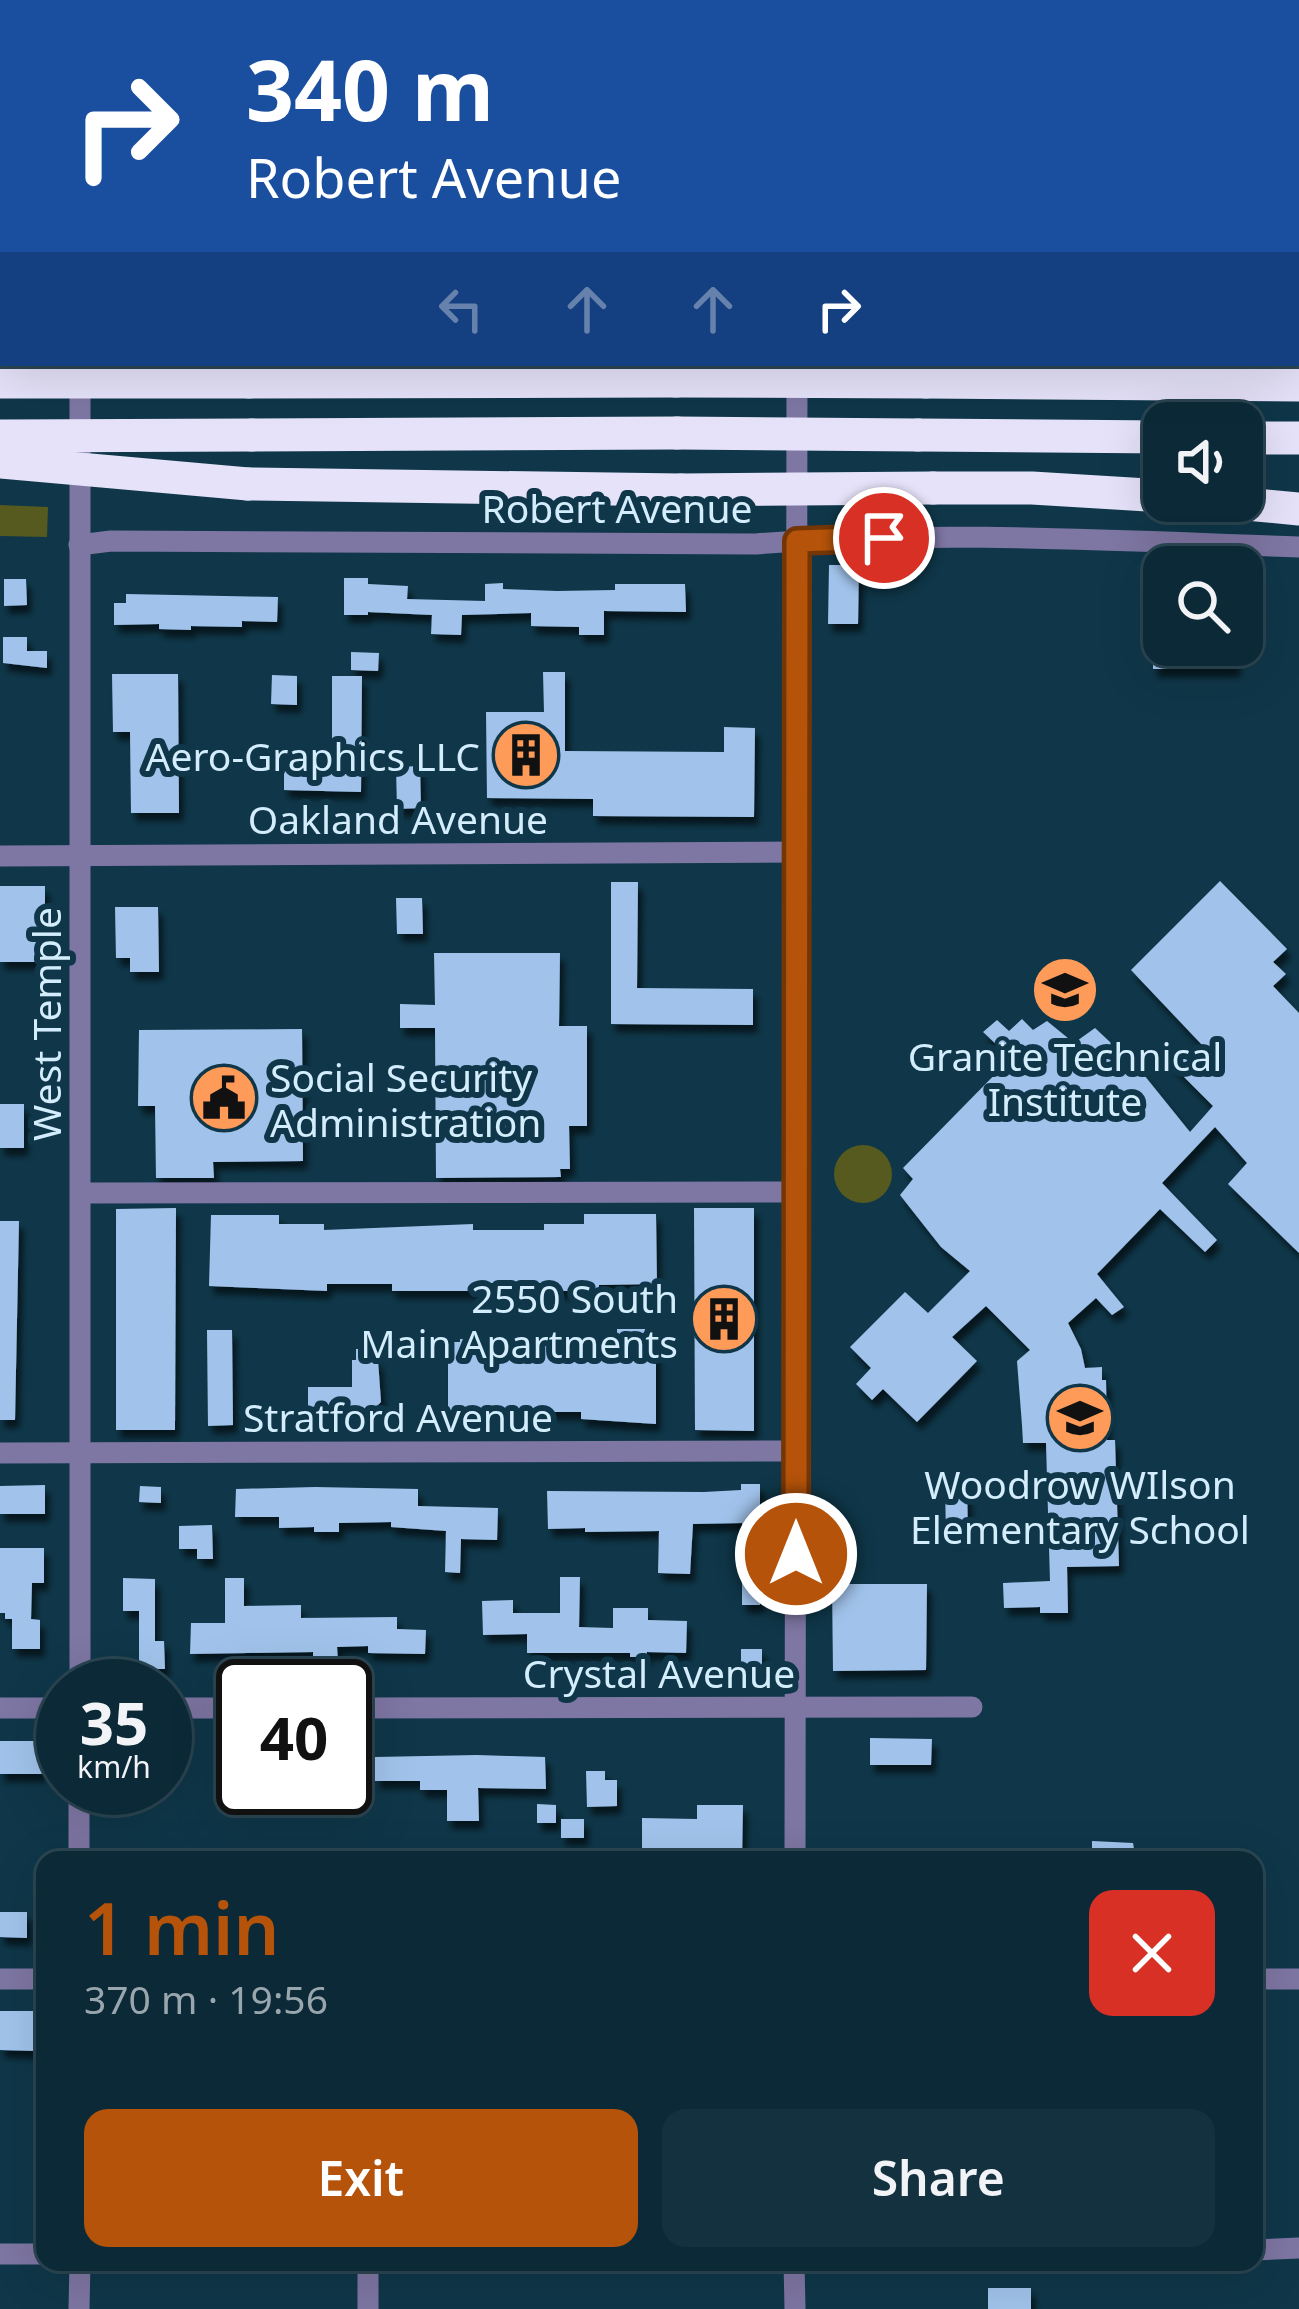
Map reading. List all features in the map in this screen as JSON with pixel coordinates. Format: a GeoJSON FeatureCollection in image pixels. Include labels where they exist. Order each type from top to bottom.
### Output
{"type":"FeatureCollection","features":[{"type":"Feature","properties":{"kind":"highway"},"geometry":{"type":"LineString","coordinates":[[1242,366],[1299,384]]}},
{"type":"Feature","properties":{"kind":"highway"},"geometry":{"type":"LineString","coordinates":[[0,382],[1299,384]]}},
{"type":"Feature","properties":{"kind":"highway"},"geometry":{"type":"LineString","coordinates":[[0,436],[1143,437]]}},
{"type":"Feature","properties":{"kind":"highway"},"geometry":{"type":"LineString","coordinates":[[1263,438],[1299,438]]}},
{"type":"Feature","properties":{"kind":"highway"},"geometry":{"type":"LineString","coordinates":[[0,462],[248,484],[681,490],[1033,488],[1143,495]]}},
{"type":"Feature","properties":{"kind":"highway"},"geometry":{"type":"LineString","coordinates":[[1263,505],[1299,508]]}},
{"type":"Feature","properties":{"kind":"street","name":"West Temple"},"geometry":{"type":"LineString","coordinates":[[80,366],[80,1659]]}},
{"type":"Feature","properties":{"kind":"street"},"geometry":{"type":"LineString","coordinates":[[795,1851],[797,366]]}},
{"type":"Feature","properties":{"kind":"street","name":"Robert Avenue"},"geometry":{"type":"LineString","coordinates":[[79,545],[111,541],[756,544],[1061,539],[1299,547]]}},
{"type":"Feature","properties":{"kind":"street","name":"Oakland Avenue"},"geometry":{"type":"LineString","coordinates":[[0,856],[797,852]]}},
{"type":"Feature","properties":{"kind":"street"},"geometry":{"type":"LineString","coordinates":[[81,1192],[797,1192]]}},
{"type":"Feature","properties":{"kind":"street","name":"Stratford Avenue"},"geometry":{"type":"LineString","coordinates":[[0,1453],[797,1451]]}},
{"type":"Feature","properties":{"kind":"street","name":"Crystal Avenue"},"geometry":{"type":"LineString","coordinates":[[372,1708],[972,1707]]}},
{"type":"Feature","properties":{"kind":"street"},"geometry":{"type":"LineString","coordinates":[[0,1708],[36,1708]]}},
{"type":"Feature","properties":{"kind":"street"},"geometry":{"type":"LineString","coordinates":[[80,1815],[80,1851]]}},
{"type":"Feature","properties":{"kind":"street"},"geometry":{"type":"LineString","coordinates":[[0,1979],[36,1979]]}},
{"type":"Feature","properties":{"kind":"street"},"geometry":{"type":"LineString","coordinates":[[1263,1979],[1299,1979]]}},
{"type":"Feature","properties":{"kind":"street"},"geometry":{"type":"LineString","coordinates":[[1263,2250],[1299,2248]]}},
{"type":"Feature","properties":{"kind":"street"},"geometry":{"type":"LineString","coordinates":[[0,2254],[36,2254]]}},
{"type":"Feature","properties":{"kind":"street"},"geometry":{"type":"LineString","coordinates":[[80,2271],[80,2309]]}},
{"type":"Feature","properties":{"kind":"street"},"geometry":{"type":"LineString","coordinates":[[368,2271],[368,2309]]}},
{"type":"Feature","properties":{"kind":"street"},"geometry":{"type":"LineString","coordinates":[[794,2271],[794,2309]]}},
{"type":"Feature","properties":{"kind":"green space"},"geometry":{"type":"Polygon","coordinates":[[[0,505],[48,507],[47,537],[0,536],[0,505]]]}},
{"type":"Feature","properties":{"kind":"green space"},"geometry":{"type":"Polygon","coordinates":[[[863,1145],[883,1154],[892,1174],[883,1194],[863,1203],[843,1194],[834,1174],[843,1154],[863,1145]]]}},
{"type":"Feature","properties":{"kind":"building"},"geometry":{"type":"Polygon","coordinates":[[[829,565],[859,565],[858,624],[828,624],[829,565]]]}},
{"type":"Feature","properties":{"kind":"building"},"geometry":{"type":"Polygon","coordinates":[[[344,578],[408,586],[407,599],[485,601],[485,584],[557,591],[615,590],[615,584],[685,584],[686,612],[604,611],[604,635],[579,635],[579,627],[531,626],[531,613],[462,615],[461,635],[431,634],[432,615],[344,615],[344,578]]]}},
{"type":"Feature","properties":{"kind":"building"},"geometry":{"type":"Polygon","coordinates":[[[4,579],[26,579],[27,605],[4,606],[4,579]]]}},
{"type":"Feature","properties":{"kind":"building"},"geometry":{"type":"Polygon","coordinates":[[[126,594],[278,597],[277,622],[242,621],[242,627],[191,626],[191,630],[159,629],[159,624],[114,625],[114,603],[126,603],[126,594]]]}},
{"type":"Feature","properties":{"kind":"building"},"geometry":{"type":"Polygon","coordinates":[[[3,637],[27,637],[27,651],[47,651],[47,668],[3,663],[3,637]]]}},
{"type":"Feature","properties":{"kind":"building"},"geometry":{"type":"Polygon","coordinates":[[[351,652],[379,653],[378,671],[351,670],[351,652]]]}},
{"type":"Feature","properties":{"kind":"building"},"geometry":{"type":"Polygon","coordinates":[[[1153,666],[1236,666],[1236,669],[1153,666]]]}},
{"type":"Feature","properties":{"kind":"building"},"geometry":{"type":"Polygon","coordinates":[[[543,672],[565,672],[565,751],[724,752],[724,727],[755,728],[754,817],[593,816],[593,799],[487,798],[486,712],[544,712],[543,672]]]}},
{"type":"Feature","properties":{"kind":"building"},"geometry":{"type":"Polygon","coordinates":[[[112,674],[178,674],[179,813],[131,813],[130,732],[113,732],[112,674]]]}},
{"type":"Feature","properties":{"kind":"building"},"geometry":{"type":"Polygon","coordinates":[[[272,675],[297,676],[297,705],[271,704],[272,675]]]}},
{"type":"Feature","properties":{"kind":"building"},"geometry":{"type":"Polygon","coordinates":[[[332,676],[362,676],[361,792],[284,790],[284,753],[332,753],[332,676]]]}},
{"type":"Feature","properties":{"kind":"building"},"geometry":{"type":"Polygon","coordinates":[[[420,766],[421,808],[397,809],[396,767],[420,766]]]}},
{"type":"Feature","properties":{"kind":"building"},"geometry":{"type":"Polygon","coordinates":[[[1220,881],[1287,949],[1273,962],[1286,974],[1273,986],[1299,1013],[1299,1253],[1228,1184],[1247,1163],[1215,1127],[1162,1183],[1217,1240],[1205,1252],[1160,1209],[1097,1274],[1124,1307],[1112,1315],[1096,1298],[1068,1323],[1085,1368],[1102,1367],[1102,1380],[1106,1380],[1107,1440],[1115,1440],[1119,1566],[1067,1567],[1068,1613],[1040,1613],[1040,1607],[1004,1608],[1003,1583],[1050,1581],[1046,1443],[1023,1443],[1017,1361],[1030,1350],[986,1306],[952,1337],[977,1361],[917,1422],[883,1389],[872,1400],[856,1384],[871,1368],[850,1347],[905,1292],[928,1313],[970,1271],[941,1247],[900,1195],[913,1179],[903,1168],[1011,1058],[983,1032],[997,1020],[1009,1031],[1022,1019],[1033,1030],[1047,1021],[1074,1043],[1095,1028],[1140,1070],[1190,1132],[1213,1106],[1159,1052],[1204,1047],[1131,970],[1220,881]]]}},
{"type":"Feature","properties":{"kind":"building"},"geometry":{"type":"Polygon","coordinates":[[[611,882],[638,882],[637,988],[753,989],[753,1025],[611,1024],[611,882]]]}},
{"type":"Feature","properties":{"kind":"building"},"geometry":{"type":"Polygon","coordinates":[[[0,886],[45,886],[45,962],[0,962],[0,886]]]}},
{"type":"Feature","properties":{"kind":"building"},"geometry":{"type":"Polygon","coordinates":[[[396,898],[422,898],[423,934],[397,934],[396,898]]]}},
{"type":"Feature","properties":{"kind":"building"},"geometry":{"type":"Polygon","coordinates":[[[115,907],[158,907],[159,972],[130,972],[130,958],[116,958],[115,907]]]}},
{"type":"Feature","properties":{"kind":"building"},"geometry":{"type":"Polygon","coordinates":[[[434,953],[560,953],[559,1026],[587,1026],[587,1126],[569,1126],[570,1169],[560,1169],[561,1177],[436,1178],[435,1028],[400,1028],[400,1004],[435,1005],[434,953]]]}},
{"type":"Feature","properties":{"kind":"building"},"geometry":{"type":"Polygon","coordinates":[[[302,1029],[303,1161],[213,1162],[214,1178],[156,1178],[155,1106],[138,1106],[139,1030],[302,1029]]]}},
{"type":"Feature","properties":{"kind":"building"},"geometry":{"type":"Polygon","coordinates":[[[0,1104],[24,1104],[24,1148],[0,1148],[0,1104]]]}},
{"type":"Feature","properties":{"kind":"building"},"geometry":{"type":"Polygon","coordinates":[[[176,1208],[175,1430],[116,1430],[116,1209],[176,1208]]]}},
{"type":"Feature","properties":{"kind":"building","name":"2550 South Main Apartments"},"geometry":{"type":"Polygon","coordinates":[[[694,1208],[754,1208],[754,1431],[695,1430],[694,1208]]]}},
{"type":"Feature","properties":{"kind":"building"},"geometry":{"type":"Polygon","coordinates":[[[584,1214],[656,1214],[657,1284],[599,1285],[599,1291],[541,1291],[541,1283],[476,1283],[476,1291],[392,1291],[392,1284],[327,1284],[327,1291],[209,1286],[211,1215],[279,1215],[279,1224],[324,1224],[324,1230],[473,1224],[473,1230],[544,1230],[544,1224],[584,1224],[584,1214]]]}},
{"type":"Feature","properties":{"kind":"building"},"geometry":{"type":"Polygon","coordinates":[[[0,1221],[19,1221],[15,1420],[0,1420],[0,1221]]]}},
{"type":"Feature","properties":{"kind":"building"},"geometry":{"type":"Polygon","coordinates":[[[617,1329],[656,1329],[656,1424],[581,1419],[581,1412],[448,1412],[448,1342],[581,1339],[617,1336],[617,1329]]]}},
{"type":"Feature","properties":{"kind":"building"},"geometry":{"type":"Polygon","coordinates":[[[207,1330],[232,1330],[233,1425],[208,1426],[207,1330]]]}},
{"type":"Feature","properties":{"kind":"building"},"geometry":{"type":"Polygon","coordinates":[[[356,1349],[373,1349],[381,1402],[363,1420],[308,1421],[308,1387],[352,1387],[356,1349]]]}},
{"type":"Feature","properties":{"kind":"building"},"geometry":{"type":"Polygon","coordinates":[[[945,1481],[967,1481],[968,1538],[946,1538],[945,1481]]]}},
{"type":"Feature","properties":{"kind":"building"},"geometry":{"type":"Polygon","coordinates":[[[741,1484],[760,1484],[760,1605],[742,1605],[742,1523],[693,1524],[690,1574],[658,1573],[659,1531],[548,1529],[547,1491],[704,1492],[741,1490],[741,1484]]]}},
{"type":"Feature","properties":{"kind":"building"},"geometry":{"type":"Polygon","coordinates":[[[45,1485],[45,1514],[0,1514],[0,1486],[45,1485]]]}},
{"type":"Feature","properties":{"kind":"building"},"geometry":{"type":"Polygon","coordinates":[[[140,1486],[161,1487],[161,1503],[139,1502],[140,1486]]]}},
{"type":"Feature","properties":{"kind":"building"},"geometry":{"type":"Polygon","coordinates":[[[236,1489],[418,1489],[418,1506],[498,1508],[497,1540],[461,1539],[460,1573],[445,1572],[446,1531],[391,1527],[391,1522],[339,1523],[339,1532],[314,1532],[314,1527],[279,1528],[279,1517],[235,1517],[236,1489]]]}},
{"type":"Feature","properties":{"kind":"building"},"geometry":{"type":"Polygon","coordinates":[[[212,1525],[213,1559],[197,1559],[197,1549],[179,1549],[179,1526],[212,1525]]]}},
{"type":"Feature","properties":{"kind":"building"},"geometry":{"type":"Polygon","coordinates":[[[0,1548],[44,1548],[44,1583],[32,1583],[31,1619],[40,1620],[40,1649],[12,1649],[12,1619],[0,1613],[0,1548]]]}},
{"type":"Feature","properties":{"kind":"building"},"geometry":{"type":"Polygon","coordinates":[[[560,1577],[580,1577],[579,1627],[613,1628],[613,1608],[648,1608],[648,1620],[687,1621],[686,1653],[647,1652],[647,1657],[630,1657],[630,1653],[527,1653],[527,1634],[483,1635],[482,1601],[513,1600],[513,1613],[560,1613],[560,1577]]]}},
{"type":"Feature","properties":{"kind":"building"},"geometry":{"type":"Polygon","coordinates":[[[123,1578],[155,1579],[155,1641],[164,1641],[165,1659],[139,1659],[139,1611],[123,1611],[123,1578]]]}},
{"type":"Feature","properties":{"kind":"building"},"geometry":{"type":"Polygon","coordinates":[[[225,1578],[244,1578],[244,1606],[301,1605],[301,1618],[397,1617],[397,1629],[426,1630],[425,1654],[368,1653],[368,1646],[337,1647],[338,1659],[313,1659],[313,1652],[190,1654],[191,1623],[225,1623],[225,1578]]]}},
{"type":"Feature","properties":{"kind":"building"},"geometry":{"type":"Polygon","coordinates":[[[832,1584],[927,1584],[926,1670],[833,1671],[832,1584]]]}},
{"type":"Feature","properties":{"kind":"building"},"geometry":{"type":"Polygon","coordinates":[[[741,1649],[762,1649],[762,1674],[741,1675],[741,1649]]]}},
{"type":"Feature","properties":{"kind":"building"},"geometry":{"type":"Polygon","coordinates":[[[870,1738],[932,1739],[931,1765],[870,1765],[870,1738]]]}},
{"type":"Feature","properties":{"kind":"building"},"geometry":{"type":"Polygon","coordinates":[[[0,1741],[36,1741],[36,1774],[0,1774],[0,1741]]]}},
{"type":"Feature","properties":{"kind":"building"},"geometry":{"type":"Polygon","coordinates":[[[375,1757],[545,1757],[546,1789],[478,1788],[479,1821],[447,1821],[447,1790],[420,1790],[420,1781],[375,1781],[375,1757]]]}},
{"type":"Feature","properties":{"kind":"building"},"geometry":{"type":"Polygon","coordinates":[[[586,1771],[605,1771],[605,1780],[617,1780],[617,1806],[587,1807],[586,1771]]]}},
{"type":"Feature","properties":{"kind":"building"},"geometry":{"type":"Polygon","coordinates":[[[537,1804],[556,1805],[556,1823],[537,1823],[537,1804]]]}},
{"type":"Feature","properties":{"kind":"building"},"geometry":{"type":"Polygon","coordinates":[[[697,1805],[743,1805],[742,1851],[642,1851],[642,1818],[697,1819],[697,1805]]]}},
{"type":"Feature","properties":{"kind":"building"},"geometry":{"type":"Polygon","coordinates":[[[561,1819],[584,1819],[584,1838],[561,1838],[561,1819]]]}},
{"type":"Feature","properties":{"kind":"building"},"geometry":{"type":"Polygon","coordinates":[[[1092,1841],[1133,1843],[1134,1851],[1092,1851],[1092,1841]]]}},
{"type":"Feature","properties":{"kind":"building"},"geometry":{"type":"Polygon","coordinates":[[[0,1912],[27,1912],[27,1938],[0,1937],[0,1912]]]}},
{"type":"Feature","properties":{"kind":"building"},"geometry":{"type":"Polygon","coordinates":[[[0,2011],[36,2011],[36,2051],[0,2050],[0,2011]]]}},
{"type":"Feature","properties":{"kind":"building"},"geometry":{"type":"Polygon","coordinates":[[[988,2288],[1031,2288],[1031,2309],[988,2309],[988,2288]]]}},
{"type":"Feature","properties":{"kind":"place","name":"Aero-Graphics LLC"},"geometry":{"type":"Point","coordinates":[526,755]}},
{"type":"Feature","properties":{"kind":"place","name":"Granite Technical Institute"},"geometry":{"type":"Point","coordinates":[1065,990]}},
{"type":"Feature","properties":{"kind":"place","name":"Social Security Administration"},"geometry":{"type":"Point","coordinates":[224,1098]}},
{"type":"Feature","properties":{"kind":"place","name":"2550 South Main Apartments"},"geometry":{"type":"Point","coordinates":[724,1319]}},
{"type":"Feature","properties":{"kind":"place","name":"Woodrow WIlson Elementary School"},"geometry":{"type":"Point","coordinates":[1080,1418]}},
{"type":"Feature","properties":{"kind":"route"},"geometry":{"type":"LineString","coordinates":[[796,1554],[797,541],[884,538]]}}]}
